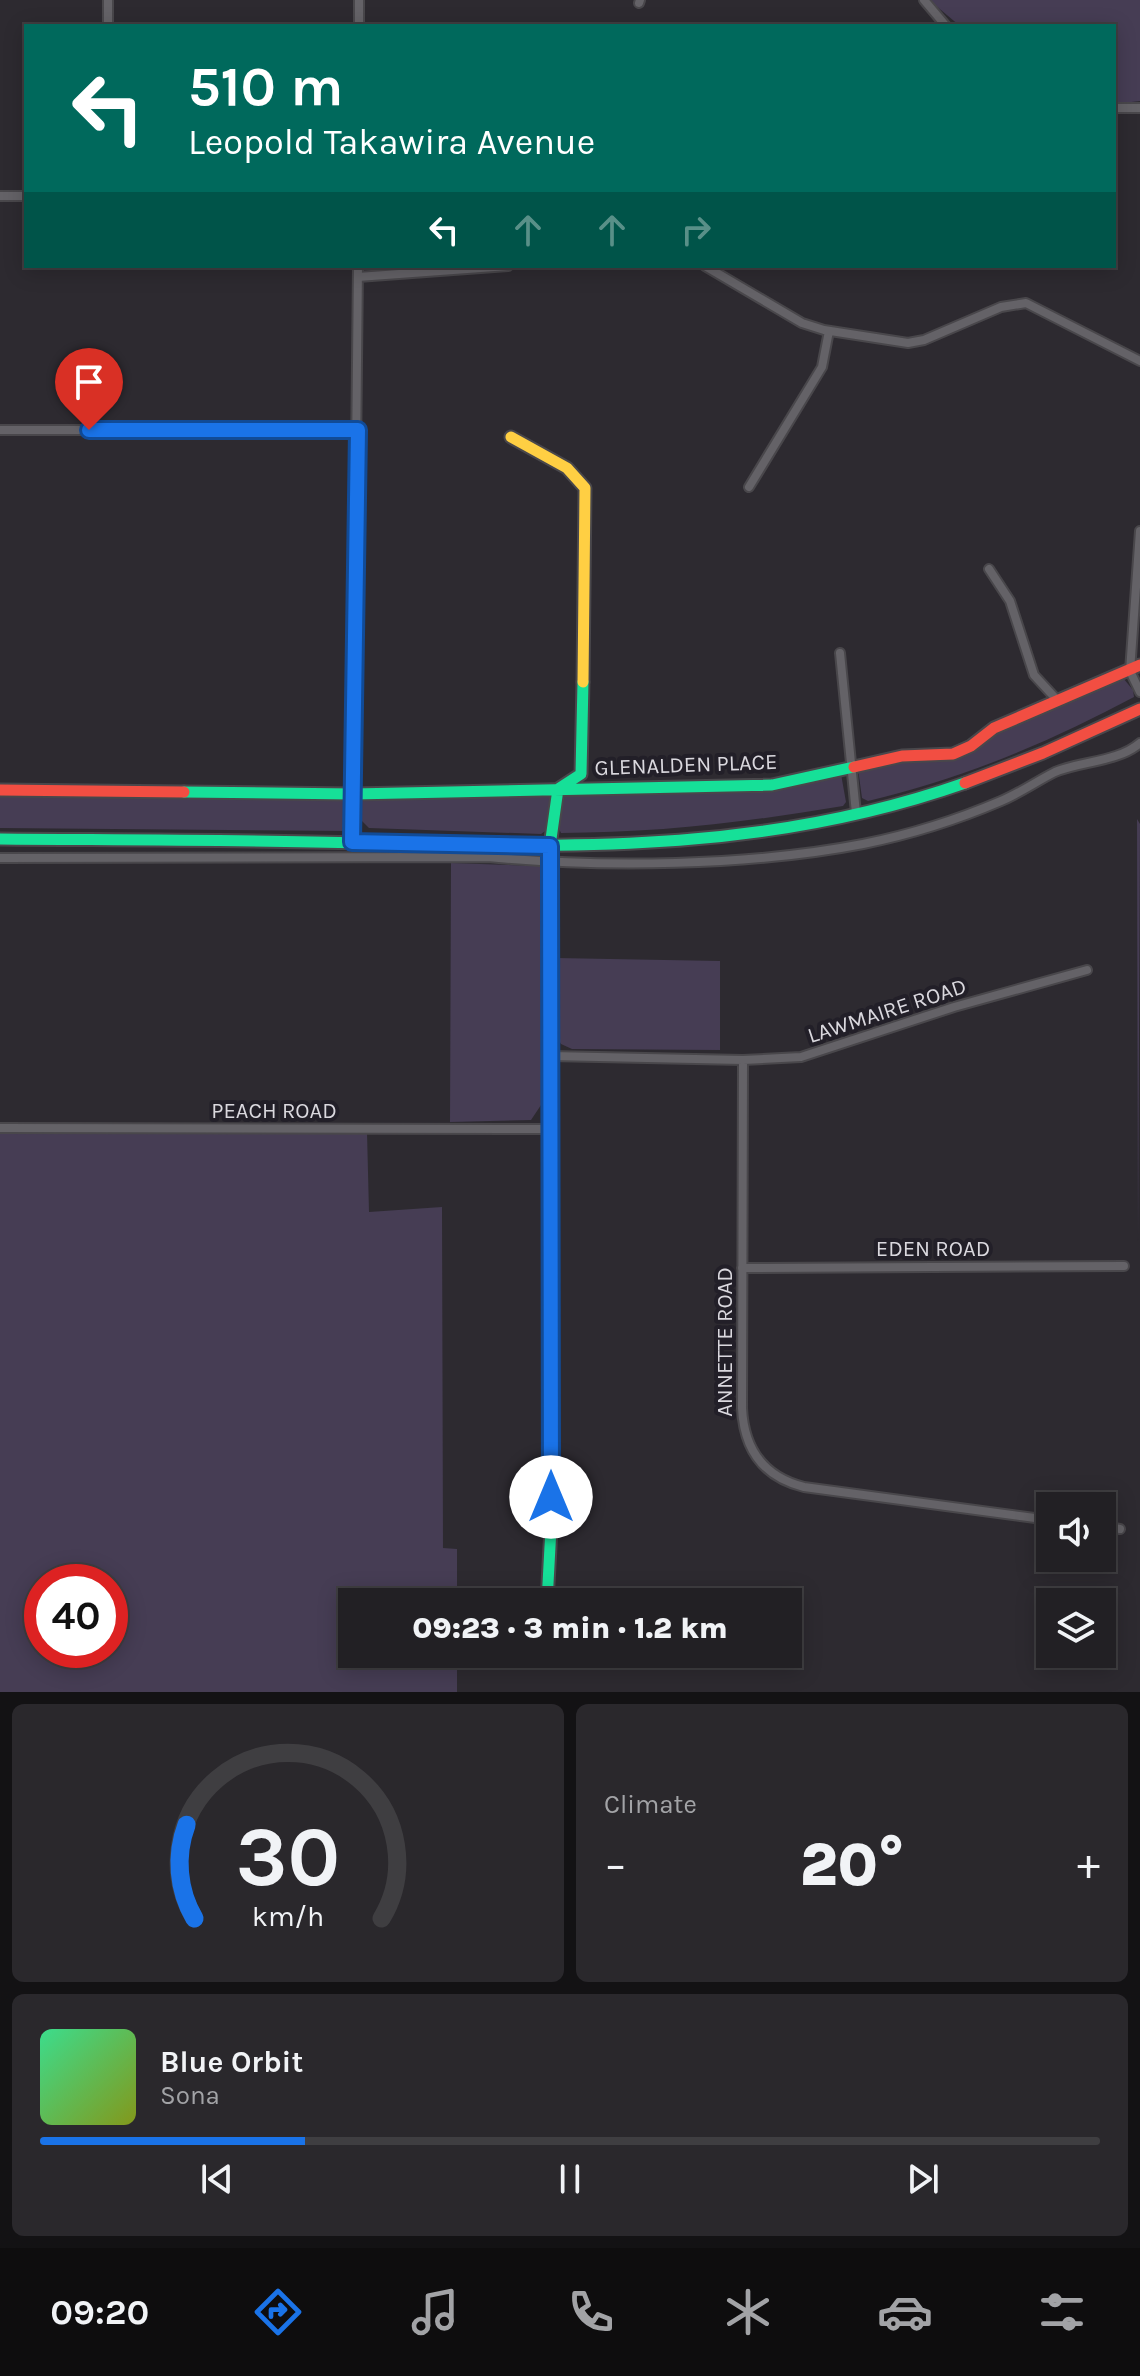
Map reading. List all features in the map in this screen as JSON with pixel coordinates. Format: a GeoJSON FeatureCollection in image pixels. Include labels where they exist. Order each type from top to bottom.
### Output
{"type":"FeatureCollection","features":[{"type":"Feature","properties":{"kind":"main road"},"geometry":{"type":"LineString","coordinates":[[511,437],[527,441],[553,462],[573,471],[583,480],[587,495],[581,774],[572,783],[558,789],[550,846],[548,1129],[551,1528],[548,1588]]}},
{"type":"Feature","properties":{"kind":"main road","name":"GLENALDEN PLACE"},"geometry":{"type":"LineString","coordinates":[[0,790],[353,794],[772,785],[902,756],[953,754],[971,746],[994,728],[1135,668]]}},
{"type":"Feature","properties":{"kind":"main road"},"geometry":{"type":"LineString","coordinates":[[0,839],[550,846],[643,845],[741,837],[856,813],[966,785],[1016,767],[1140,709]]}},
{"type":"Feature","properties":{"kind":"street"},"geometry":{"type":"LineString","coordinates":[[108,0],[108,24]]}},
{"type":"Feature","properties":{"kind":"street"},"geometry":{"type":"LineString","coordinates":[[359,0],[359,24]]}},
{"type":"Feature","properties":{"kind":"street"},"geometry":{"type":"LineString","coordinates":[[924,0],[944,24]]}},
{"type":"Feature","properties":{"kind":"street"},"geometry":{"type":"LineString","coordinates":[[1116,108],[1140,108]]}},
{"type":"Feature","properties":{"kind":"street"},"geometry":{"type":"LineString","coordinates":[[0,196],[24,196]]}},
{"type":"Feature","properties":{"kind":"street"},"geometry":{"type":"LineString","coordinates":[[352,842],[358,268]]}},
{"type":"Feature","properties":{"kind":"street"},"geometry":{"type":"LineString","coordinates":[[358,277],[481,268]]}},
{"type":"Feature","properties":{"kind":"street"},"geometry":{"type":"LineString","coordinates":[[708,268],[802,323],[829,331],[908,343],[924,340],[1001,307],[1026,303],[1140,361]]}},
{"type":"Feature","properties":{"kind":"street"},"geometry":{"type":"LineString","coordinates":[[749,487],[822,367],[829,331]]}},
{"type":"Feature","properties":{"kind":"street"},"geometry":{"type":"LineString","coordinates":[[0,430],[358,430]]}},
{"type":"Feature","properties":{"kind":"street"},"geometry":{"type":"LineString","coordinates":[[1140,531],[1135,668],[1140,692]]}},
{"type":"Feature","properties":{"kind":"street"},"geometry":{"type":"LineString","coordinates":[[989,569],[1010,601],[1034,675],[1058,701]]}},
{"type":"Feature","properties":{"kind":"street"},"geometry":{"type":"LineString","coordinates":[[840,653],[856,813]]}},
{"type":"Feature","properties":{"kind":"street"},"geometry":{"type":"LineString","coordinates":[[0,858],[488,857],[551,863],[767,856],[863,844],[999,802],[1054,773],[1125,753],[1140,743]]}},
{"type":"Feature","properties":{"kind":"street"},"geometry":{"type":"LineString","coordinates":[[195,857],[210,841]]}},
{"type":"Feature","properties":{"kind":"street"},"geometry":{"type":"LineString","coordinates":[[380,859],[382,843]]}},
{"type":"Feature","properties":{"kind":"street"},"geometry":{"type":"LineString","coordinates":[[413,859],[414,843]]}},
{"type":"Feature","properties":{"kind":"street","name":"LAWMAIRE ROAD"},"geometry":{"type":"LineString","coordinates":[[550,1056],[743,1060],[815,1053],[897,1024],[1087,970]]}},
{"type":"Feature","properties":{"kind":"street","name":"ANNETTE ROAD"},"geometry":{"type":"LineString","coordinates":[[743,1060],[743,1426],[748,1445],[771,1475],[804,1487],[1036,1518]]}},
{"type":"Feature","properties":{"kind":"street","name":"PEACH ROAD"},"geometry":{"type":"LineString","coordinates":[[0,1128],[548,1129]]}},
{"type":"Feature","properties":{"kind":"street","name":"EDEN ROAD"},"geometry":{"type":"LineString","coordinates":[[742,1268],[1124,1266]]}},
{"type":"Feature","properties":{"kind":"street"},"geometry":{"type":"LineString","coordinates":[[1116,1528],[1120,1529]]}},
{"type":"Feature","properties":{"kind":"shaded area"},"geometry":{"type":"Polygon","coordinates":[[[929,0],[1140,0],[1140,101],[1116,104],[1116,24],[958,24],[929,0]]]}},
{"type":"Feature","properties":{"kind":"shaded area"},"geometry":{"type":"Polygon","coordinates":[[[1123,678],[1133,690],[1134,697],[1070,729],[1005,758],[937,782],[868,801],[862,798],[858,769],[905,758],[937,757],[1123,678]]]}},
{"type":"Feature","properties":{"kind":"shaded area"},"geometry":{"type":"Polygon","coordinates":[[[841,774],[846,802],[843,806],[737,822],[632,831],[561,833],[557,822],[558,806],[565,791],[771,788],[841,774]]]}},
{"type":"Feature","properties":{"kind":"shaded area"},"geometry":{"type":"Polygon","coordinates":[[[553,792],[548,829],[541,834],[369,828],[362,821],[362,797],[553,792]]]}},
{"type":"Feature","properties":{"kind":"shaded area"},"geometry":{"type":"Polygon","coordinates":[[[0,793],[351,796],[350,831],[0,828],[0,793]]]}},
{"type":"Feature","properties":{"kind":"shaded area"},"geometry":{"type":"Polygon","coordinates":[[[1137,819],[1140,824],[1138,1241],[1137,819]]]}},
{"type":"Feature","properties":{"kind":"shaded area"},"geometry":{"type":"Polygon","coordinates":[[[451,863],[540,866],[545,873],[545,1099],[531,1120],[450,1122],[451,863]]]}},
{"type":"Feature","properties":{"kind":"shaded area"},"geometry":{"type":"Polygon","coordinates":[[[556,958],[720,961],[720,1050],[572,1049],[561,1044],[555,1034],[556,958]]]}},
{"type":"Feature","properties":{"kind":"shaded area"},"geometry":{"type":"Polygon","coordinates":[[[367,1132],[369,1212],[442,1207],[443,1548],[457,1549],[457,1588],[338,1588],[338,1668],[457,1668],[457,1692],[0,1692],[0,1133],[367,1132]]]}},
{"type":"Feature","properties":{"kind":"traffic: fast"},"geometry":{"type":"LineString","coordinates":[[548,1588],[551,1528],[550,846],[558,789],[581,774],[583,682]]}},
{"type":"Feature","properties":{"kind":"traffic: fast"},"geometry":{"type":"LineString","coordinates":[[184,792],[353,794],[772,785],[854,767]]}},
{"type":"Feature","properties":{"kind":"traffic: fast"},"geometry":{"type":"LineString","coordinates":[[0,839],[517,845],[667,841],[815,823],[890,806],[965,783]]}},
{"type":"Feature","properties":{"kind":"traffic: slow"},"geometry":{"type":"LineString","coordinates":[[511,437],[567,468],[585,488],[583,682]]}},
{"type":"Feature","properties":{"kind":"traffic: jam"},"geometry":{"type":"LineString","coordinates":[[854,767],[902,756],[953,754],[971,746],[994,728],[1140,665]]}},
{"type":"Feature","properties":{"kind":"traffic: jam"},"geometry":{"type":"LineString","coordinates":[[965,783],[1043,753],[1140,709]]}},
{"type":"Feature","properties":{"kind":"traffic: jam"},"geometry":{"type":"LineString","coordinates":[[0,790],[184,792]]}},
{"type":"Feature","properties":{"kind":"route"},"geometry":{"type":"LineString","coordinates":[[89,430],[358,430],[352,842],[550,846],[548,1129],[551,1497]]}}]}
